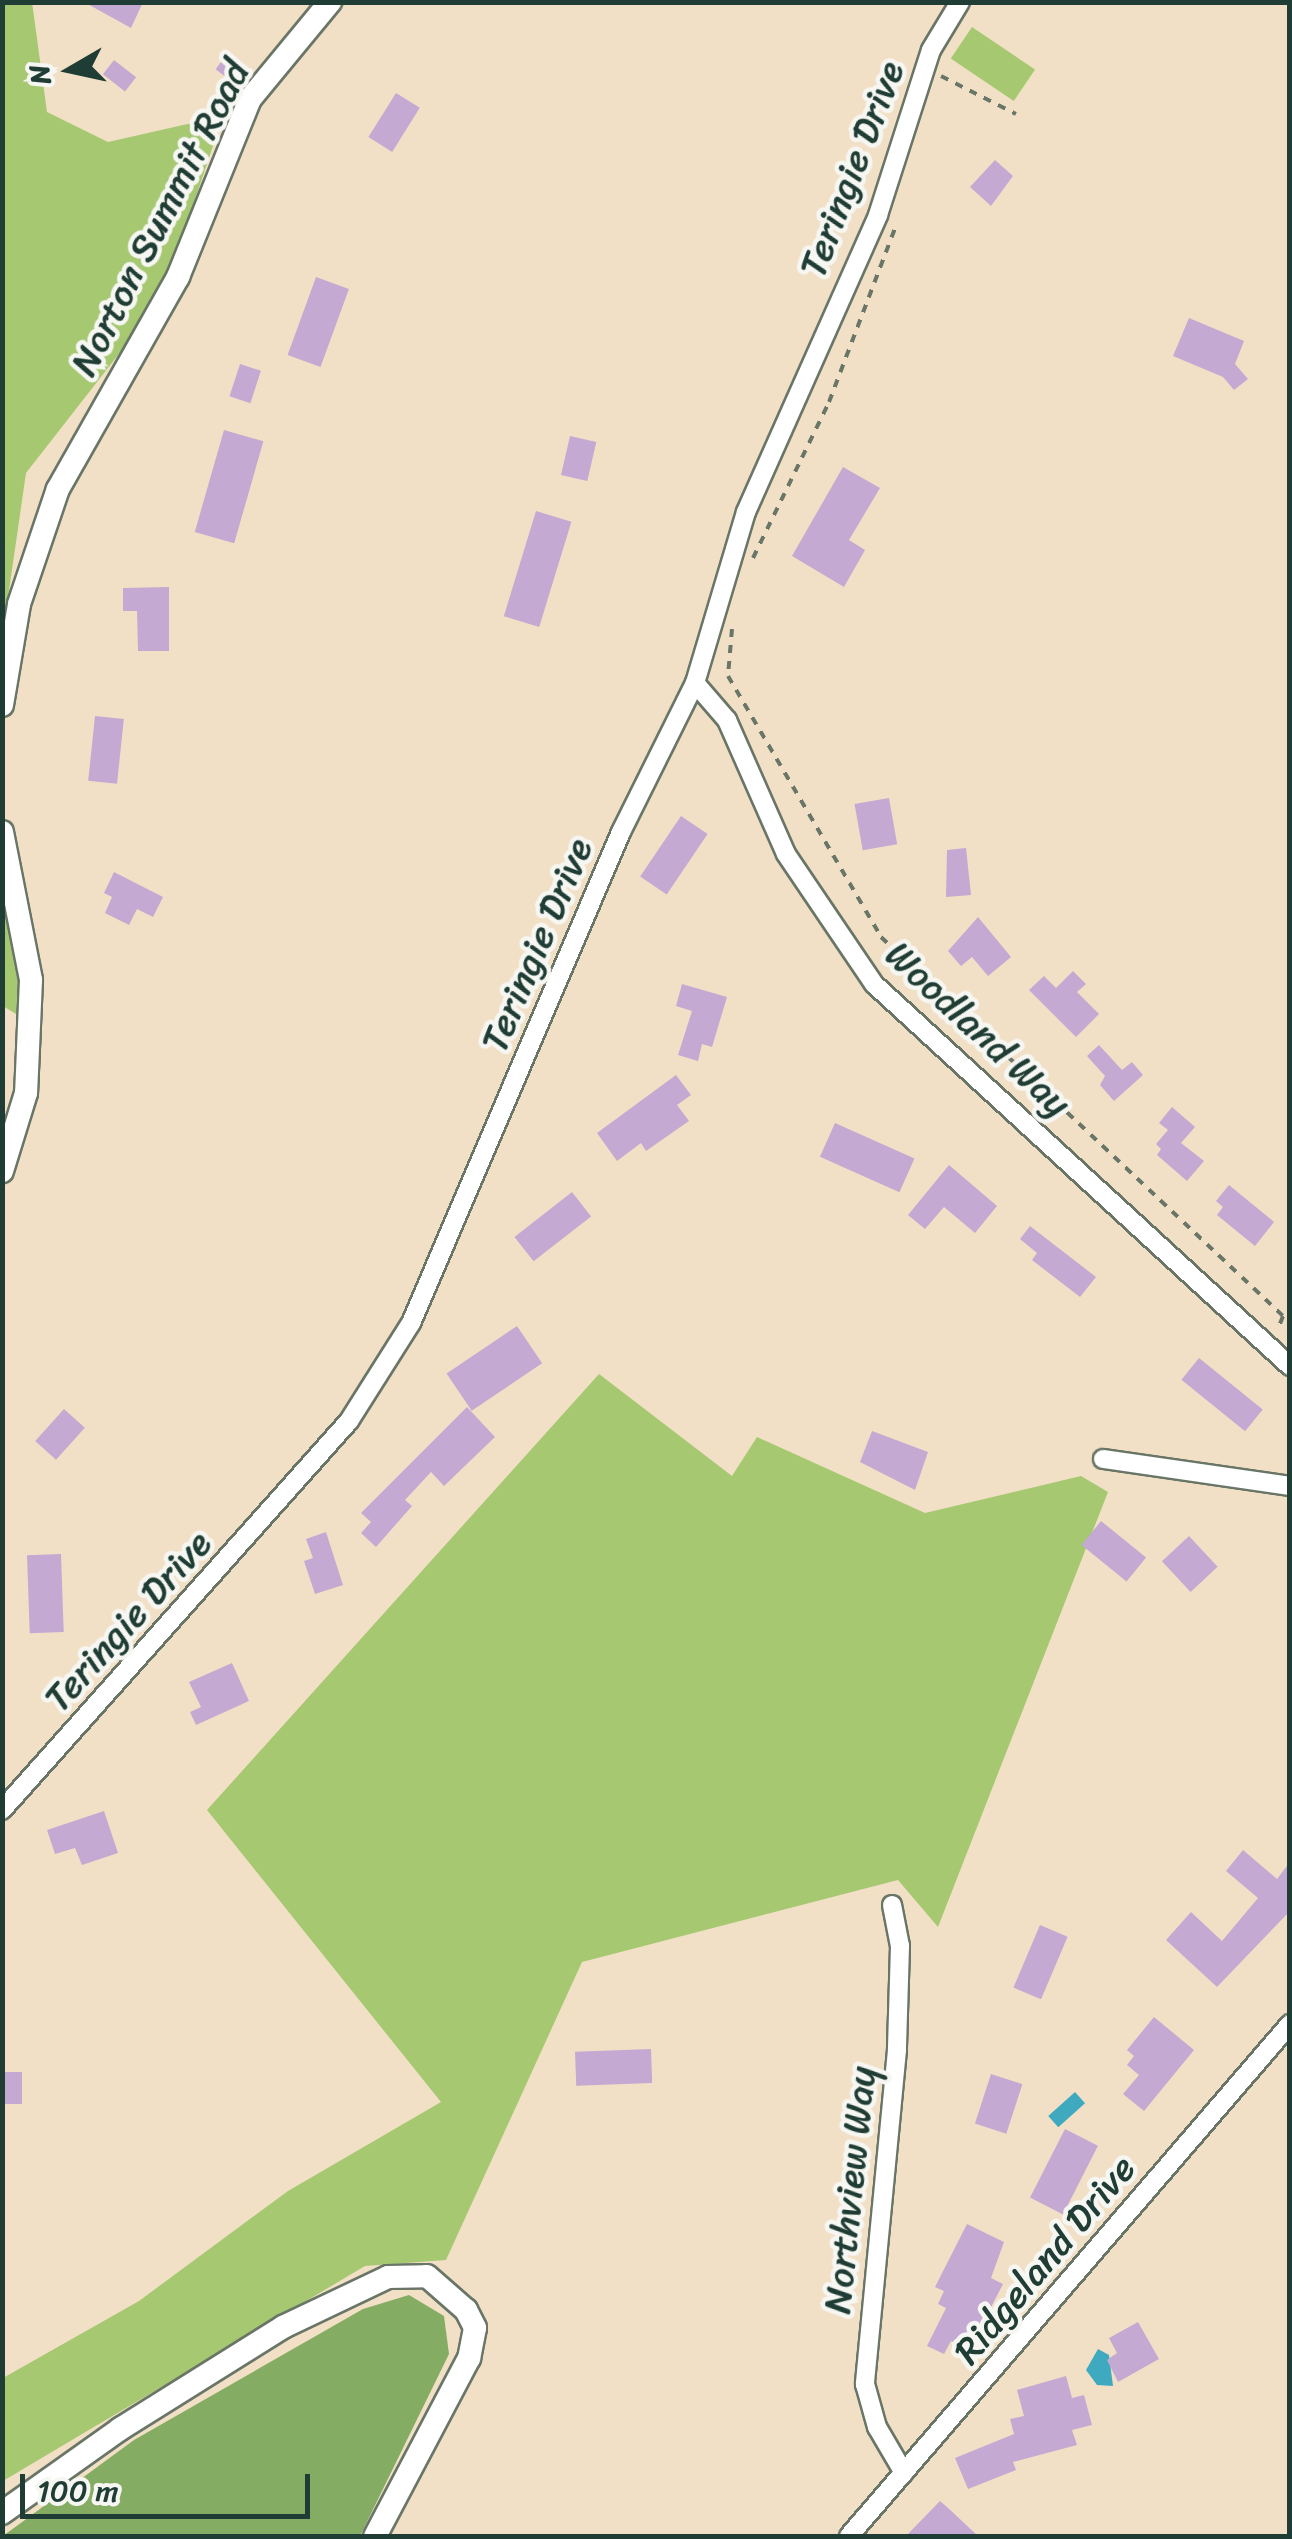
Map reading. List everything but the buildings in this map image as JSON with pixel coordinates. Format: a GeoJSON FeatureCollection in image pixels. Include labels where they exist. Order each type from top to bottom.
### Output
{"type":"FeatureCollection","features":[{"type":"Feature","properties":{"kind":"main road","name":"Norton Summit Road"},"geometry":{"type":"LineString","coordinates":[[2,705],[19,604],[58,489],[178,277],[250,99],[330,2]]}},
{"type":"Feature","properties":{"kind":"main road"},"geometry":{"type":"LineString","coordinates":[[2,832],[31,980],[26,1094],[2,1170]]}},
{"type":"Feature","properties":{"kind":"main road"},"geometry":{"type":"LineString","coordinates":[[2,2514],[120,2429],[353,2289],[388,2276],[427,2276],[470,2320],[469,2358],[374,2536]]}},
{"type":"Feature","properties":{"kind":"street","name":"Teringie Drive"},"geometry":{"type":"LineString","coordinates":[[2,1810],[349,1420],[411,1324],[620,832],[695,683],[746,512],[878,215],[922,79],[960,2]]}},
{"type":"Feature","properties":{"kind":"street","name":"Woodland Way"},"geometry":{"type":"LineString","coordinates":[[695,683],[728,720],[786,854],[874,984],[1290,1366]]}},
{"type":"Feature","properties":{"kind":"street"},"geometry":{"type":"LineString","coordinates":[[1102,1460],[1290,1486]]}},
{"type":"Feature","properties":{"kind":"street","name":"Northview Way"},"geometry":{"type":"LineString","coordinates":[[892,1906],[900,1946],[898,2050],[865,2384],[877,2427],[904,2473]]}},
{"type":"Feature","properties":{"kind":"street","name":"Ridgeland Drive"},"geometry":{"type":"LineString","coordinates":[[848,2536],[1290,2024]]}},
{"type":"Feature","properties":{"kind":"path"},"geometry":{"type":"LineString","coordinates":[[922,79],[950,75],[1016,114]]}},
{"type":"Feature","properties":{"kind":"path"},"geometry":{"type":"LineString","coordinates":[[746,576],[829,402],[902,204]]}},
{"type":"Feature","properties":{"kind":"path"},"geometry":{"type":"LineString","coordinates":[[732,624],[728,676],[882,937],[1282,1316],[1270,1348]]}},
{"type":"Feature","properties":{"kind":"green space"},"geometry":{"type":"Polygon","coordinates":[[[32,2],[47,112],[108,142],[223,116],[176,256],[129,341],[26,473],[3,632],[2,3],[32,2]]]}},
{"type":"Feature","properties":{"kind":"green space"},"geometry":{"type":"Polygon","coordinates":[[[972,27],[1035,69],[1014,101],[951,59],[972,27]]]}},
{"type":"Feature","properties":{"kind":"green space"},"geometry":{"type":"Polygon","coordinates":[[[2,874],[6,899],[24,1019],[3,1006],[2,874]]]}},
{"type":"Feature","properties":{"kind":"green space"},"geometry":{"type":"Polygon","coordinates":[[[599,1374],[732,1476],[757,1437],[925,1513],[1081,1476],[1108,1492],[938,1927],[898,1880],[582,1962],[446,2260],[365,2266],[3,2481],[3,2378],[139,2301],[288,2191],[441,2102],[207,1810],[599,1374]]]}},
{"type":"Feature","properties":{"kind":"green space"},"geometry":{"type":"Polygon","coordinates":[[[409,2295],[444,2316],[449,2354],[360,2536],[3,2536],[134,2440],[363,2309],[409,2295]]]}},
{"type":"Feature","properties":{"kind":"water"},"geometry":{"type":"Polygon","coordinates":[[[1075,2092],[1085,2103],[1058,2127],[1048,2116],[1075,2092]]]}},
{"type":"Feature","properties":{"kind":"water"},"geometry":{"type":"Polygon","coordinates":[[[1098,2349],[1109,2355],[1113,2386],[1097,2385],[1086,2370],[1098,2349]]]}}]}
